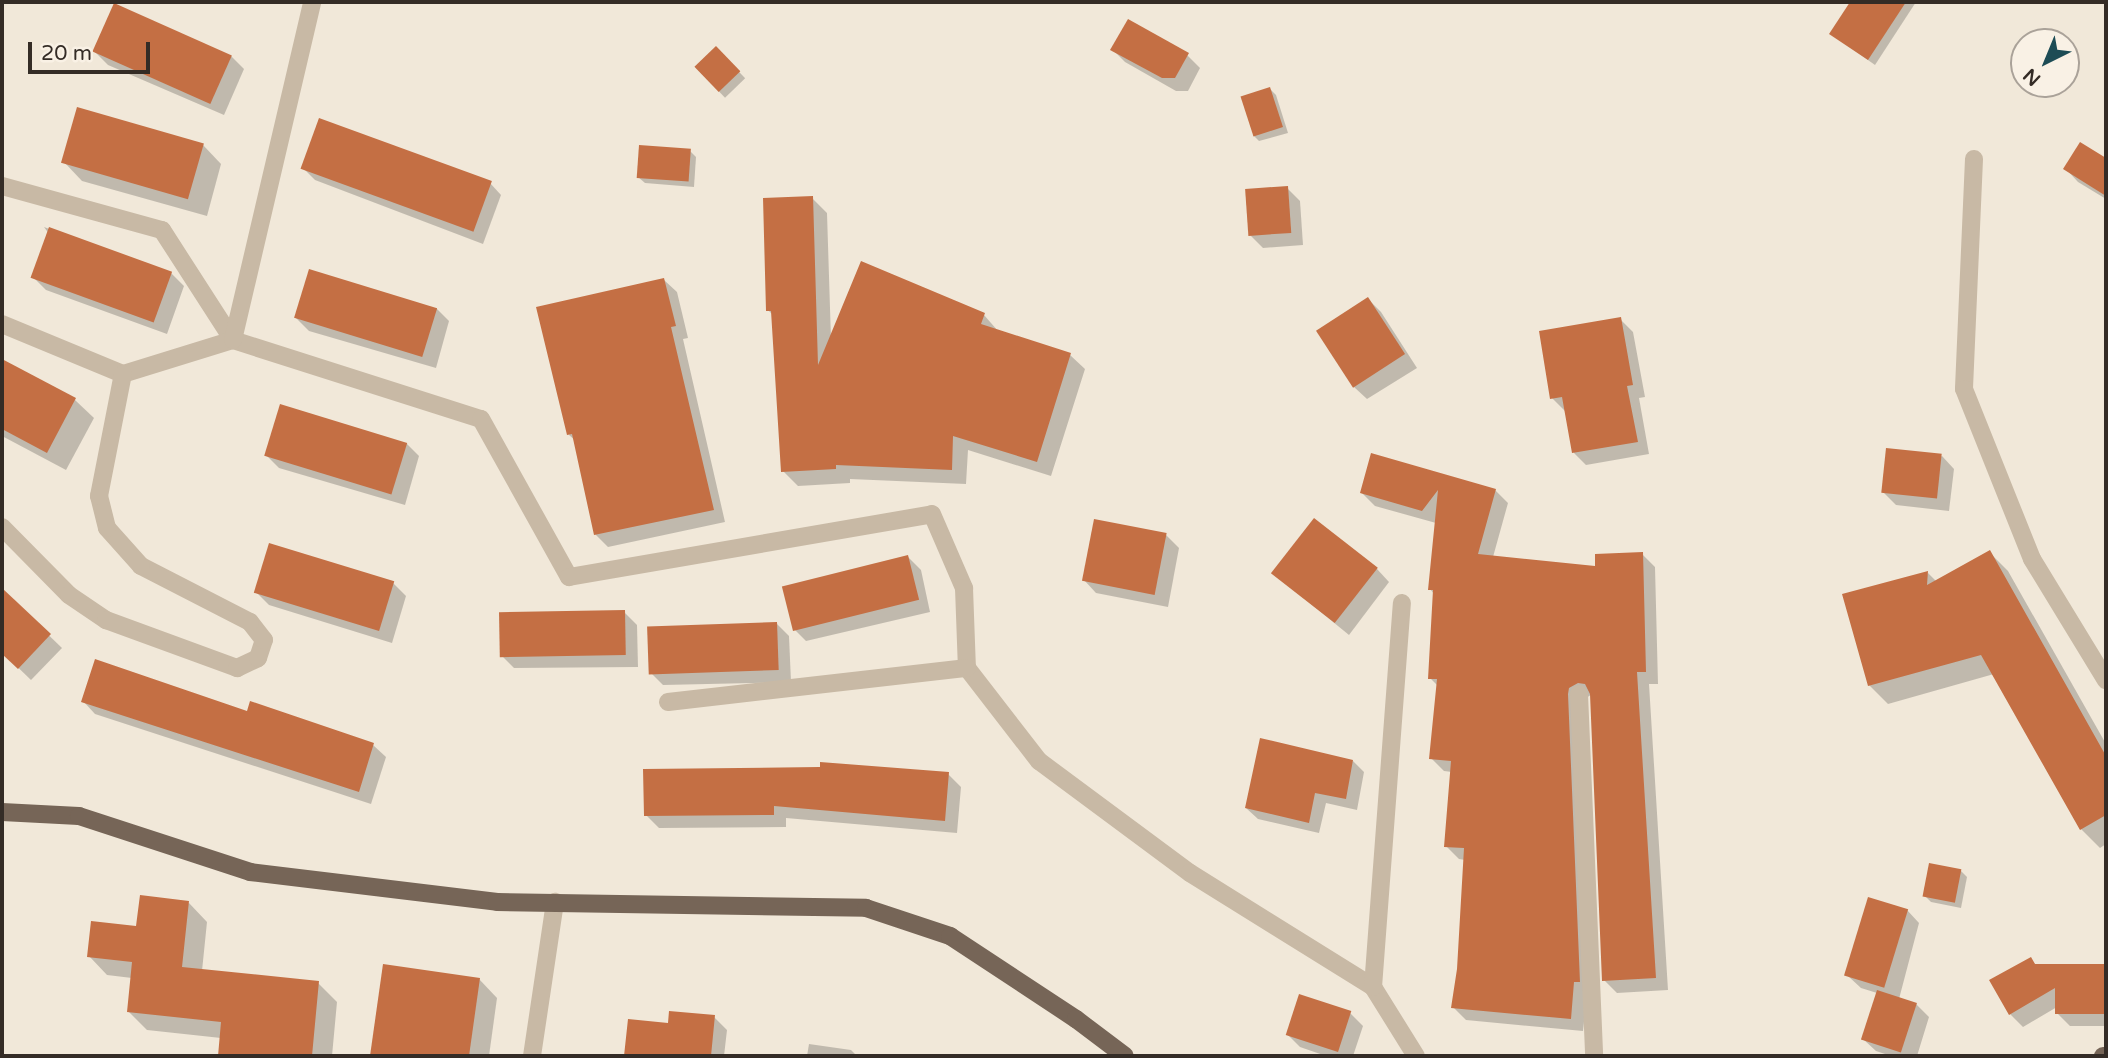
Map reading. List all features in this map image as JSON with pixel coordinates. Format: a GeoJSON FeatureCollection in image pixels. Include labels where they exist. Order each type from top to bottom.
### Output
{"type":"FeatureCollection","features":[{"type":"Feature","properties":{"kind":"main road"},"geometry":{"type":"LineString","coordinates":[[2,811],[79,816],[250,872],[497,902],[866,908],[950,936],[1076,1019],[1125,1056]]}},
{"type":"Feature","properties":{"kind":"street"},"geometry":{"type":"LineString","coordinates":[[233,340],[312,2]]}},
{"type":"Feature","properties":{"kind":"street"},"geometry":{"type":"LineString","coordinates":[[1974,159],[1964,390],[2032,559],[2106,680]]}},
{"type":"Feature","properties":{"kind":"street"},"geometry":{"type":"LineString","coordinates":[[2,186],[162,230],[233,340]]}},
{"type":"Feature","properties":{"kind":"street"},"geometry":{"type":"LineString","coordinates":[[2,324],[123,374],[233,340],[481,419],[569,577],[932,514],[964,588],[967,668],[1039,761],[1190,873],[1373,987],[1416,1056]]}},
{"type":"Feature","properties":{"kind":"street"},"geometry":{"type":"LineString","coordinates":[[2,527],[69,594],[106,620],[237,668],[258,658],[264,640],[250,622],[141,566],[107,528],[99,495],[123,374]]}},
{"type":"Feature","properties":{"kind":"street"},"geometry":{"type":"LineString","coordinates":[[1373,987],[1402,603]]}},
{"type":"Feature","properties":{"kind":"street"},"geometry":{"type":"LineString","coordinates":[[668,702],[967,668]]}},
{"type":"Feature","properties":{"kind":"street"},"geometry":{"type":"LineString","coordinates":[[1579,694],[1594,1056]]}},
{"type":"Feature","properties":{"kind":"street"},"geometry":{"type":"LineString","coordinates":[[532,1056],[555,902]]}},
{"type":"Feature","properties":{"kind":"building"},"geometry":{"type":"Polygon","coordinates":[[[1850,2],[1906,2],[1868,60],[1829,34],[1850,2]]]}},
{"type":"Feature","properties":{"kind":"building"},"geometry":{"type":"Polygon","coordinates":[[[114,3],[232,55],[210,104],[92,51],[114,3]]]}},
{"type":"Feature","properties":{"kind":"building"},"geometry":{"type":"Polygon","coordinates":[[[1128,19],[1189,53],[1175,78],[1162,78],[1110,50],[1128,19]]]}},
{"type":"Feature","properties":{"kind":"building"},"geometry":{"type":"Polygon","coordinates":[[[716,46],[740,71],[719,92],[694,67],[716,46]]]}},
{"type":"Feature","properties":{"kind":"building"},"geometry":{"type":"Polygon","coordinates":[[[1270,87],[1283,127],[1253,137],[1241,97],[1270,87]]]}},
{"type":"Feature","properties":{"kind":"building"},"geometry":{"type":"Polygon","coordinates":[[[77,107],[204,143],[188,199],[61,163],[77,107]]]}},
{"type":"Feature","properties":{"kind":"building"},"geometry":{"type":"Polygon","coordinates":[[[319,118],[492,181],[473,232],[301,169],[319,118]]]}},
{"type":"Feature","properties":{"kind":"building"},"geometry":{"type":"Polygon","coordinates":[[[2080,142],[2106,158],[2106,196],[2063,169],[2080,142]]]}},
{"type":"Feature","properties":{"kind":"building"},"geometry":{"type":"Polygon","coordinates":[[[639,145],[691,149],[689,182],[637,178],[639,145]]]}},
{"type":"Feature","properties":{"kind":"building"},"geometry":{"type":"Polygon","coordinates":[[[1288,186],[1291,233],[1248,236],[1245,189],[1288,186]]]}},
{"type":"Feature","properties":{"kind":"building"},"geometry":{"type":"Polygon","coordinates":[[[813,196],[818,365],[861,261],[985,313],[981,324],[1071,353],[1037,462],[953,436],[952,470],[836,465],[836,469],[781,472],[771,311],[766,311],[763,198],[813,196]]]}},
{"type":"Feature","properties":{"kind":"building"},"geometry":{"type":"Polygon","coordinates":[[[49,227],[172,272],[154,323],[31,278],[49,227]]]}},
{"type":"Feature","properties":{"kind":"building"},"geometry":{"type":"Polygon","coordinates":[[[309,269],[437,308],[422,357],[294,318],[309,269]]]}},
{"type":"Feature","properties":{"kind":"building"},"geometry":{"type":"Polygon","coordinates":[[[664,278],[676,326],[671,327],[714,510],[594,535],[572,434],[567,435],[536,307],[664,278]]]}},
{"type":"Feature","properties":{"kind":"building"},"geometry":{"type":"Polygon","coordinates":[[[1368,297],[1405,354],[1353,388],[1316,331],[1368,297]]]}},
{"type":"Feature","properties":{"kind":"building"},"geometry":{"type":"Polygon","coordinates":[[[1621,317],[1633,385],[1627,386],[1638,442],[1572,453],[1562,397],[1550,399],[1539,331],[1621,317]]]}},
{"type":"Feature","properties":{"kind":"building"},"geometry":{"type":"Polygon","coordinates":[[[2,359],[76,398],[47,453],[2,429],[2,359]]]}},
{"type":"Feature","properties":{"kind":"building"},"geometry":{"type":"Polygon","coordinates":[[[280,404],[407,443],[391,495],[264,456],[280,404]]]}},
{"type":"Feature","properties":{"kind":"building"},"geometry":{"type":"Polygon","coordinates":[[[1886,448],[1942,454],[1937,499],[1881,493],[1886,448]]]}},
{"type":"Feature","properties":{"kind":"building"},"geometry":{"type":"Polygon","coordinates":[[[1371,453],[1496,489],[1478,554],[1595,566],[1595,554],[1643,552],[1646,672],[1637,672],[1656,978],[1602,981],[1590,694],[1585,684],[1578,683],[1569,688],[1568,694],[1580,982],[1574,982],[1571,1019],[1451,1008],[1457,969],[1464,848],[1444,847],[1451,761],[1429,759],[1437,679],[1428,679],[1433,590],[1428,590],[1438,490],[1422,511],[1360,493],[1371,453]]]}},
{"type":"Feature","properties":{"kind":"building"},"geometry":{"type":"Polygon","coordinates":[[[1314,518],[1378,568],[1335,623],[1271,573],[1314,518]]]}},
{"type":"Feature","properties":{"kind":"building"},"geometry":{"type":"Polygon","coordinates":[[[1094,519],[1167,533],[1155,595],[1082,581],[1094,519]]]}},
{"type":"Feature","properties":{"kind":"building"},"geometry":{"type":"Polygon","coordinates":[[[269,543],[394,581],[379,631],[254,593],[269,543]]]}},
{"type":"Feature","properties":{"kind":"building"},"geometry":{"type":"Polygon","coordinates":[[[1990,550],[2106,756],[2106,815],[2080,830],[1981,655],[1868,686],[1842,594],[1928,571],[1927,585],[1990,550]]]}},
{"type":"Feature","properties":{"kind":"building"},"geometry":{"type":"Polygon","coordinates":[[[908,555],[919,600],[793,631],[782,586],[908,555]]]}},
{"type":"Feature","properties":{"kind":"building"},"geometry":{"type":"Polygon","coordinates":[[[2,588],[51,634],[18,669],[2,654],[2,588]]]}},
{"type":"Feature","properties":{"kind":"building"},"geometry":{"type":"Polygon","coordinates":[[[625,610],[626,655],[500,657],[499,612],[625,610]]]}},
{"type":"Feature","properties":{"kind":"building"},"geometry":{"type":"Polygon","coordinates":[[[777,622],[779,670],[649,675],[647,627],[777,622]]]}},
{"type":"Feature","properties":{"kind":"building"},"geometry":{"type":"Polygon","coordinates":[[[95,659],[247,711],[250,701],[374,743],[359,792],[81,702],[95,659]]]}},
{"type":"Feature","properties":{"kind":"building"},"geometry":{"type":"Polygon","coordinates":[[[1260,738],[1353,760],[1346,799],[1315,793],[1309,823],[1245,808],[1260,738]]]}},
{"type":"Feature","properties":{"kind":"building"},"geometry":{"type":"Polygon","coordinates":[[[820,762],[949,772],[945,821],[774,806],[774,815],[644,816],[643,769],[820,767],[820,762]]]}},
{"type":"Feature","properties":{"kind":"building"},"geometry":{"type":"Polygon","coordinates":[[[1929,863],[1961,869],[1955,903],[1923,896],[1929,863]]]}},
{"type":"Feature","properties":{"kind":"building"},"geometry":{"type":"Polygon","coordinates":[[[140,895],[189,901],[182,967],[319,981],[312,1056],[218,1056],[221,1022],[127,1012],[132,962],[87,957],[91,921],[136,926],[140,895]]]}},
{"type":"Feature","properties":{"kind":"building"},"geometry":{"type":"Polygon","coordinates":[[[1868,897],[1908,909],[1884,988],[1844,975],[1868,897]]]}},
{"type":"Feature","properties":{"kind":"building"},"geometry":{"type":"Polygon","coordinates":[[[2031,957],[2035,964],[2106,964],[2106,1014],[2055,1014],[2055,988],[2009,1015],[1989,980],[2031,957]]]}},
{"type":"Feature","properties":{"kind":"building"},"geometry":{"type":"Polygon","coordinates":[[[383,964],[480,978],[469,1056],[370,1056],[383,964]]]}},
{"type":"Feature","properties":{"kind":"building"},"geometry":{"type":"Polygon","coordinates":[[[1877,990],[1917,1003],[1901,1052],[1861,1039],[1877,990]]]}},
{"type":"Feature","properties":{"kind":"building"},"geometry":{"type":"Polygon","coordinates":[[[1299,994],[1351,1011],[1338,1052],[1286,1035],[1299,994]]]}},
{"type":"Feature","properties":{"kind":"building"},"geometry":{"type":"Polygon","coordinates":[[[669,1011],[715,1015],[711,1056],[624,1056],[628,1019],[668,1023],[669,1011]]]}}]}
